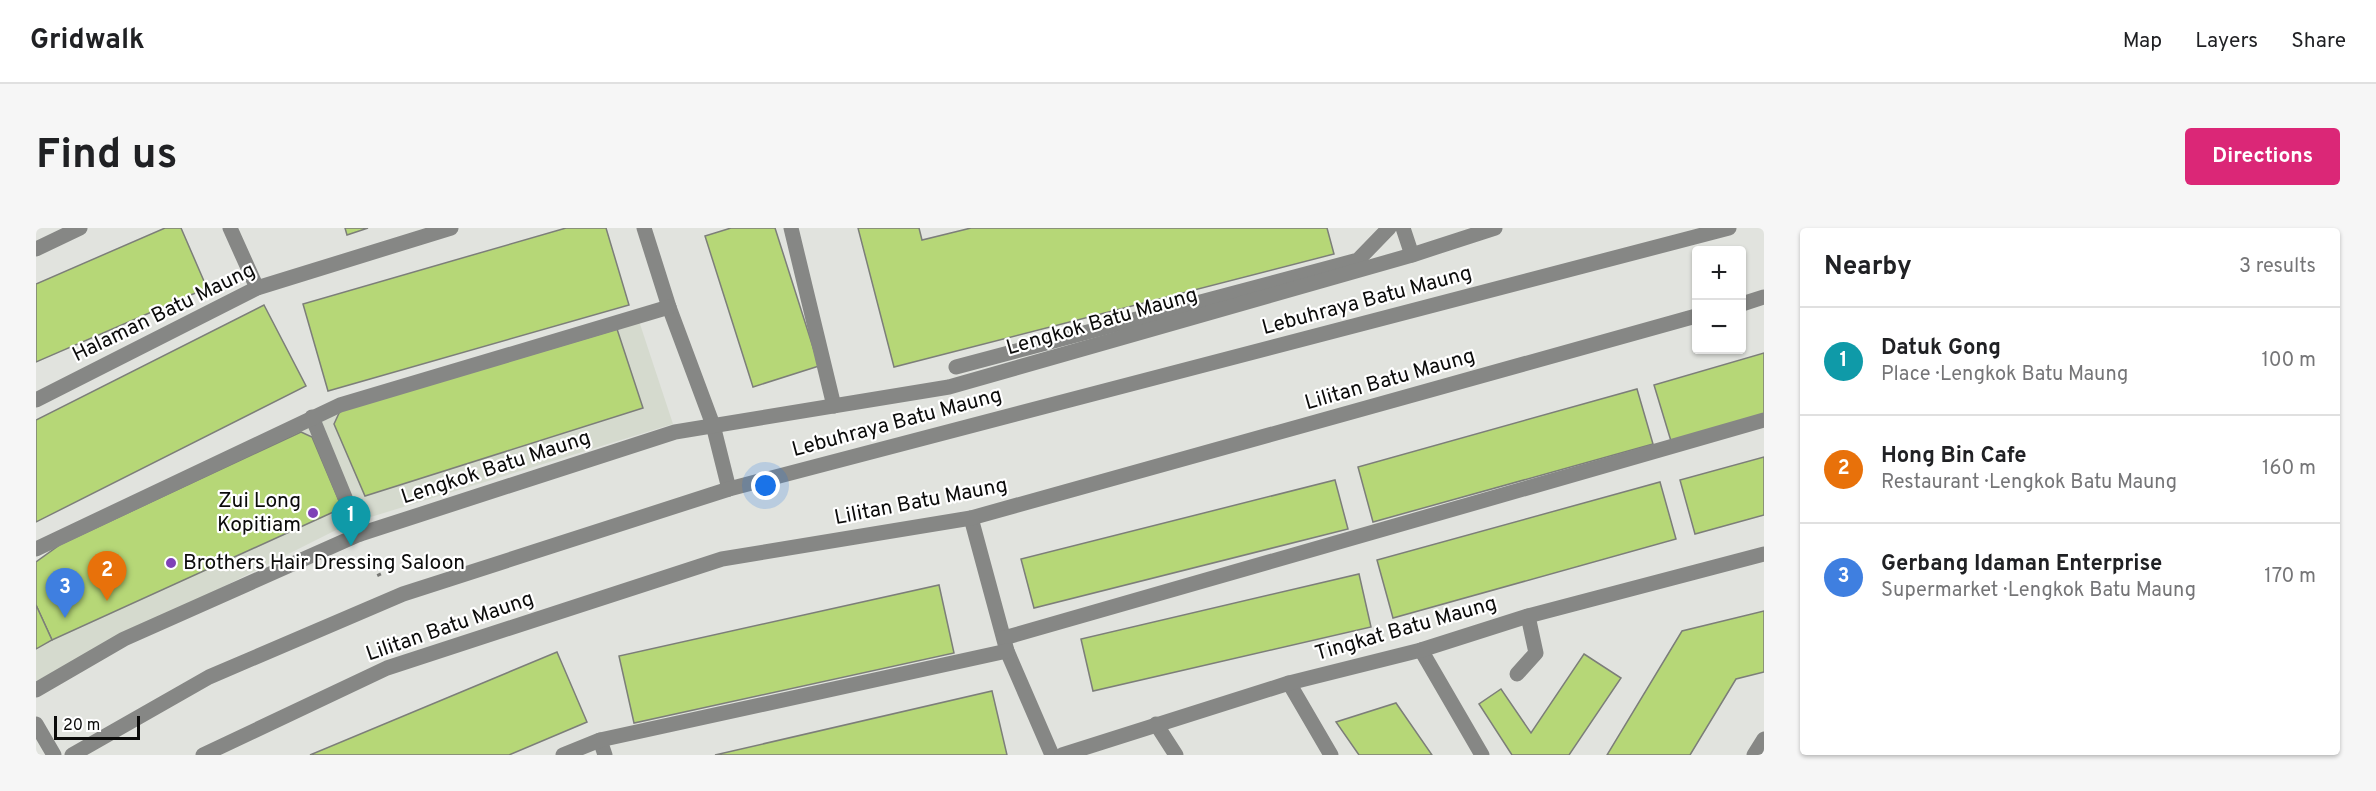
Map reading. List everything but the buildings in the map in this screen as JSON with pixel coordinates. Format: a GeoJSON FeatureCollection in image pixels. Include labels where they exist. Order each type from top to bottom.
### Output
{"type":"FeatureCollection","features":[{"type":"Feature","properties":{"kind":"street"},"geometry":{"type":"LineString","coordinates":[[36,249],[80,228]]}},
{"type":"Feature","properties":{"kind":"street"},"geometry":{"type":"LineString","coordinates":[[230,228],[257,288]]}},
{"type":"Feature","properties":{"kind":"street","name":"Halaman Batu Maung"},"geometry":{"type":"LineString","coordinates":[[36,400],[257,288],[451,228]]}},
{"type":"Feature","properties":{"kind":"street"},"geometry":{"type":"LineString","coordinates":[[644,228],[669,307],[713,425],[729,489]]}},
{"type":"Feature","properties":{"kind":"street"},"geometry":{"type":"LineString","coordinates":[[791,228],[834,406]]}},
{"type":"Feature","properties":{"kind":"street"},"geometry":{"type":"LineString","coordinates":[[956,367],[1358,260],[1389,228]]}},
{"type":"Feature","properties":{"kind":"street"},"geometry":{"type":"LineString","coordinates":[[1403,228],[1412,255]]}},
{"type":"Feature","properties":{"kind":"street","name":"Lengkok Batu Maung"},"geometry":{"type":"LineString","coordinates":[[36,690],[124,639],[360,534],[675,432],[949,387],[1412,255],[1495,228]]}},
{"type":"Feature","properties":{"kind":"street","name":"Lebuhraya Batu Maung"},"geometry":{"type":"LineString","coordinates":[[72,755],[209,677],[390,600],[729,489],[1729,228]]}},
{"type":"Feature","properties":{"kind":"street"},"geometry":{"type":"LineString","coordinates":[[1746,302],[1764,297]]}},
{"type":"Feature","properties":{"kind":"street"},"geometry":{"type":"LineString","coordinates":[[36,549],[340,405],[669,307]]}},
{"type":"Feature","properties":{"kind":"street","name":"Lilitan Batu Maung"},"geometry":{"type":"LineString","coordinates":[[203,755],[387,668],[722,559],[971,518],[1692,317]]}},
{"type":"Feature","properties":{"kind":"street"},"geometry":{"type":"LineString","coordinates":[[312,417],[360,534]]}},
{"type":"Feature","properties":{"kind":"street"},"geometry":{"type":"LineString","coordinates":[[563,755],[600,740],[1005,645],[1764,420]]}},
{"type":"Feature","properties":{"kind":"street"},"geometry":{"type":"LineString","coordinates":[[971,518],[1005,645],[1052,755]]}},
{"type":"Feature","properties":{"kind":"street","name":"Tingkat Batu Maung"},"geometry":{"type":"LineString","coordinates":[[1062,755],[1289,683],[1421,650],[1528,616],[1764,554]]}},
{"type":"Feature","properties":{"kind":"street"},"geometry":{"type":"LineString","coordinates":[[1516,674],[1536,653],[1528,616]]}},
{"type":"Feature","properties":{"kind":"street"},"geometry":{"type":"LineString","coordinates":[[1421,650],[1482,755]]}},
{"type":"Feature","properties":{"kind":"street"},"geometry":{"type":"LineString","coordinates":[[1289,683],[1331,755]]}},
{"type":"Feature","properties":{"kind":"street"},"geometry":{"type":"LineString","coordinates":[[36,724],[54,755]]}},
{"type":"Feature","properties":{"kind":"street"},"geometry":{"type":"LineString","coordinates":[[1156,724],[1176,755]]}},
{"type":"Feature","properties":{"kind":"street"},"geometry":{"type":"LineString","coordinates":[[1754,755],[1764,739]]}},
{"type":"Feature","properties":{"kind":"street"},"geometry":{"type":"LineString","coordinates":[[600,740],[605,755]]}},
{"type":"Feature","properties":{"kind":"path"},"geometry":{"type":"LineString","coordinates":[[360,534],[390,600]]}},
{"type":"Feature","properties":{"kind":"shaded area"},"geometry":{"type":"Polygon","coordinates":[[[639,321],[673,424],[348,524],[36,681],[36,562],[61,544],[340,411],[639,321]]]}},
{"type":"Feature","properties":{"kind":"place","name":"Zui Long Kopitiam"},"geometry":{"type":"Point","coordinates":[313,513]}},
{"type":"Feature","properties":{"kind":"place","name":"Datuk Gong"},"geometry":{"type":"Point","coordinates":[351,546]}},
{"type":"Feature","properties":{"kind":"place","name":"Brothers Hair Dressing Saloon"},"geometry":{"type":"Point","coordinates":[171,563]}},
{"type":"Feature","properties":{"kind":"place","name":"Hong Bin Cafe"},"geometry":{"type":"Point","coordinates":[107,601]}},
{"type":"Feature","properties":{"kind":"place","name":"Gerbang Idaman Enterprise"},"geometry":{"type":"Point","coordinates":[65,618]}}]}
